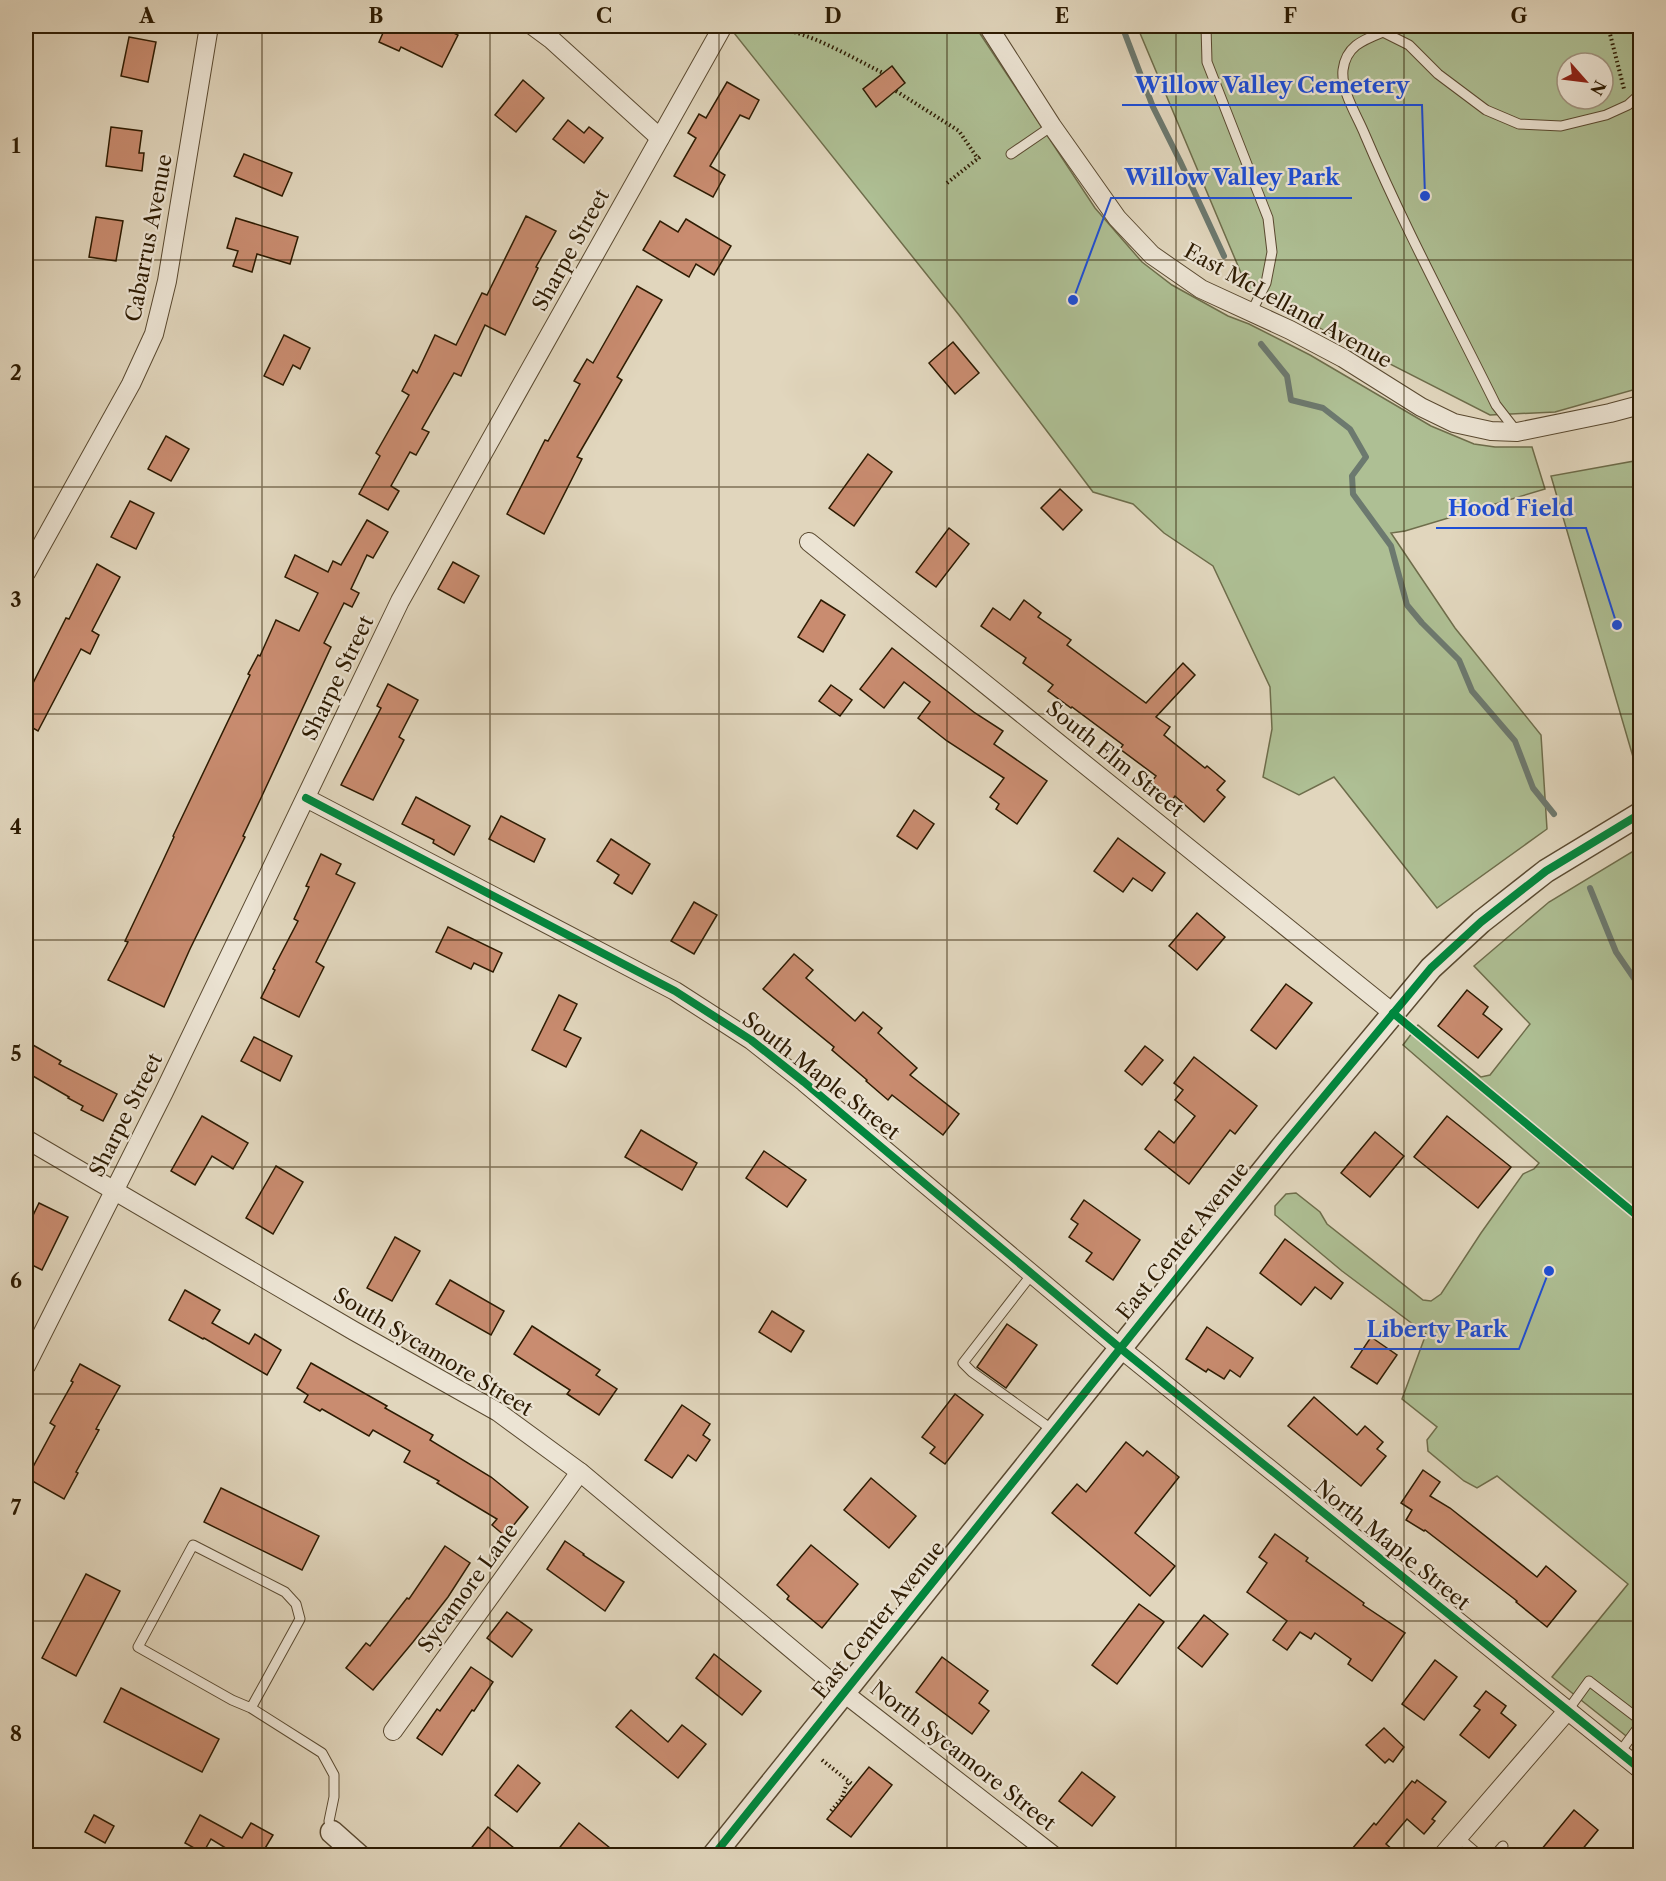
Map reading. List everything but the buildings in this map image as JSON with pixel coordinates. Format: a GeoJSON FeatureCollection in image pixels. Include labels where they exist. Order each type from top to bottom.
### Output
{"type":"FeatureCollection","features":[{"type":"Feature","properties":{"kind":"street","name":"Cabarrus Avenue"},"geometry":{"type":"LineString","coordinates":[[26,573],[131,384],[154,334],[167,280],[209,26]]}},
{"type":"Feature","properties":{"kind":"street"},"geometry":{"type":"LineString","coordinates":[[533,26],[552,40],[660,138]]}},
{"type":"Feature","properties":{"kind":"street","name":"Sharpe Street"},"geometry":{"type":"LineString","coordinates":[[26,1366],[114,1191],[423,558],[660,138],[732,26]]}},
{"type":"Feature","properties":{"kind":"street","name":"East McLelland Avenue"},"geometry":{"type":"LineString","coordinates":[[988,26],[1052,126],[1117,218],[1152,255],[1201,289],[1343,357],[1421,407],[1454,423],[1491,431],[1517,432],[1641,405]]}},
{"type":"Feature","properties":{"kind":"street","name":"South Elm Street"},"geometry":{"type":"LineString","coordinates":[[809,542],[1393,1013]]}},
{"type":"Feature","properties":{"kind":"street","name":"South Maple Street"},"geometry":{"type":"LineString","coordinates":[[306,798],[675,991],[750,1040],[804,1082],[1120,1348]]}},
{"type":"Feature","properties":{"kind":"street","name":"East Center Avenue"},"geometry":{"type":"LineString","coordinates":[[713,1856],[1282,1147],[1431,968],[1481,922],[1546,871],[1641,814]]}},
{"type":"Feature","properties":{"kind":"street","name":"South Sycamore Street"},"geometry":{"type":"LineString","coordinates":[[26,1139],[354,1331],[498,1412],[580,1472],[844,1693]]}},
{"type":"Feature","properties":{"kind":"street","name":"North Maple Street"},"geometry":{"type":"LineString","coordinates":[[1120,1348],[1641,1768]]}},
{"type":"Feature","properties":{"kind":"street","name":"Sycamore Lane"},"geometry":{"type":"LineString","coordinates":[[393,1731],[580,1472]]}},
{"type":"Feature","properties":{"kind":"street","name":"North Sycamore Street"},"geometry":{"type":"LineString","coordinates":[[844,1693],[1054,1856]]}},
{"type":"Feature","properties":{"kind":"street"},"geometry":{"type":"LineString","coordinates":[[1442,1856],[1568,1710]]}},
{"type":"Feature","properties":{"kind":"street"},"geometry":{"type":"LineString","coordinates":[[333,1832],[359,1856]]}},
{"type":"Feature","properties":{"kind":"lane"},"geometry":{"type":"LineString","coordinates":[[1206,26],[1207,62],[1268,218],[1272,252],[1266,284],[1251,313]]}},
{"type":"Feature","properties":{"kind":"lane"},"geometry":{"type":"LineString","coordinates":[[1517,432],[1496,405],[1375,160],[1344,87],[1343,70],[1349,53],[1360,41],[1383,32],[1409,45],[1438,74],[1486,110],[1520,124],[1561,126],[1606,115],[1628,105],[1641,94]]}},
{"type":"Feature","properties":{"kind":"lane"},"geometry":{"type":"LineString","coordinates":[[1011,153],[1052,126]]}},
{"type":"Feature","properties":{"kind":"lane"},"geometry":{"type":"LineString","coordinates":[[1032,1274],[963,1363],[972,1372],[1054,1431]]}},
{"type":"Feature","properties":{"kind":"lane"},"geometry":{"type":"LineString","coordinates":[[251,1708],[300,1618],[296,1604],[285,1592],[193,1545],[138,1647],[232,1700],[251,1708],[322,1753],[334,1775],[334,1797],[329,1821],[333,1832]]}},
{"type":"Feature","properties":{"kind":"lane"},"geometry":{"type":"LineString","coordinates":[[1568,1710],[1589,1681],[1641,1720]]}},
{"type":"Feature","properties":{"kind":"lane"},"geometry":{"type":"LineString","coordinates":[[1620,1752],[1641,1725]]}},
{"type":"Feature","properties":{"kind":"lane"},"geometry":{"type":"LineString","coordinates":[[1458,1837],[1480,1856]]}},
{"type":"Feature","properties":{"kind":"lane"},"geometry":{"type":"LineString","coordinates":[[1494,1856],[1503,1846]]}},
{"type":"Feature","properties":{"kind":"path"},"geometry":{"type":"LineString","coordinates":[[732,26],[748,29],[781,28],[798,33],[883,73]]}},
{"type":"Feature","properties":{"kind":"path"},"geometry":{"type":"LineString","coordinates":[[1608,26],[1628,105]]}},
{"type":"Feature","properties":{"kind":"path"},"geometry":{"type":"LineString","coordinates":[[896,91],[959,131],[980,157],[947,183]]}},
{"type":"Feature","properties":{"kind":"path"},"geometry":{"type":"LineString","coordinates":[[822,1760],[851,1783],[831,1811]]}},
{"type":"Feature","properties":{"kind":"green space"},"geometry":{"type":"Polygon","coordinates":[[[737,26],[975,26],[1095,208],[1142,262],[1172,285],[1228,316],[1310,355],[1431,426],[1474,444],[1495,447],[1532,447],[1545,489],[1405,531],[1391,533],[1455,628],[1541,735],[1547,829],[1437,908],[1334,777],[1299,795],[1263,777],[1272,729],[1270,687],[1213,566],[1164,533],[1133,504],[1093,492],[959,315],[734,33],[737,26]]]}},
{"type":"Feature","properties":{"kind":"green space"},"geometry":{"type":"Polygon","coordinates":[[[1137,26],[1640,26],[1640,388],[1555,412],[1490,415],[1249,292],[1137,26]]]}},
{"type":"Feature","properties":{"kind":"green space"},"geometry":{"type":"Polygon","coordinates":[[[1640,460],[1640,773],[1638,774],[1551,476],[1640,460]]]}},
{"type":"Feature","properties":{"kind":"green space"},"geometry":{"type":"Polygon","coordinates":[[[1640,847],[1640,1747],[1552,1677],[1628,1584],[1497,1476],[1477,1488],[1464,1481],[1428,1451],[1427,1440],[1437,1427],[1402,1399],[1426,1334],[1342,1271],[1275,1215],[1275,1206],[1286,1194],[1296,1193],[1320,1212],[1327,1224],[1423,1300],[1431,1301],[1441,1294],[1523,1174],[1534,1169],[1539,1163],[1403,1045],[1418,1025],[1481,1077],[1490,1075],[1530,1024],[1474,966],[1549,902],[1640,847]]]}},
{"type":"Feature","properties":{"kind":"waterway"},"geometry":{"type":"LineString","coordinates":[[1122,26],[1153,107],[1224,256]]}},
{"type":"Feature","properties":{"kind":"waterway"},"geometry":{"type":"LineString","coordinates":[[1261,344],[1287,376],[1291,400],[1323,408],[1350,429],[1366,457],[1352,476],[1353,494],[1391,546],[1407,605],[1459,660],[1472,691],[1515,741],[1533,788],[1554,814]]}},
{"type":"Feature","properties":{"kind":"waterway"},"geometry":{"type":"LineString","coordinates":[[1590,888],[1616,952],[1640,987]]}},
{"type":"Feature","properties":{"kind":"cycle path"},"geometry":{"type":"LineString","coordinates":[[306,798],[675,991],[751,1040],[1120,1348],[1640,1769]]}},
{"type":"Feature","properties":{"kind":"cycle path"},"geometry":{"type":"LineString","coordinates":[[713,1856],[1282,1147],[1431,968],[1481,922],[1546,871],[1640,814]]}},
{"type":"Feature","properties":{"kind":"cycle path"},"geometry":{"type":"LineString","coordinates":[[1393,1013],[1640,1218]]}},
{"type":"Feature","properties":{"kind":"place","name":"Willow Valley Cemetery"},"geometry":{"type":"Point","coordinates":[1425,196]}},
{"type":"Feature","properties":{"kind":"place","name":"Willow Valley Park"},"geometry":{"type":"Point","coordinates":[1073,300]}},
{"type":"Feature","properties":{"kind":"place","name":"Hood Field"},"geometry":{"type":"Point","coordinates":[1617,625]}},
{"type":"Feature","properties":{"kind":"place","name":"Liberty Park"},"geometry":{"type":"Point","coordinates":[1549,1271]}}]}
